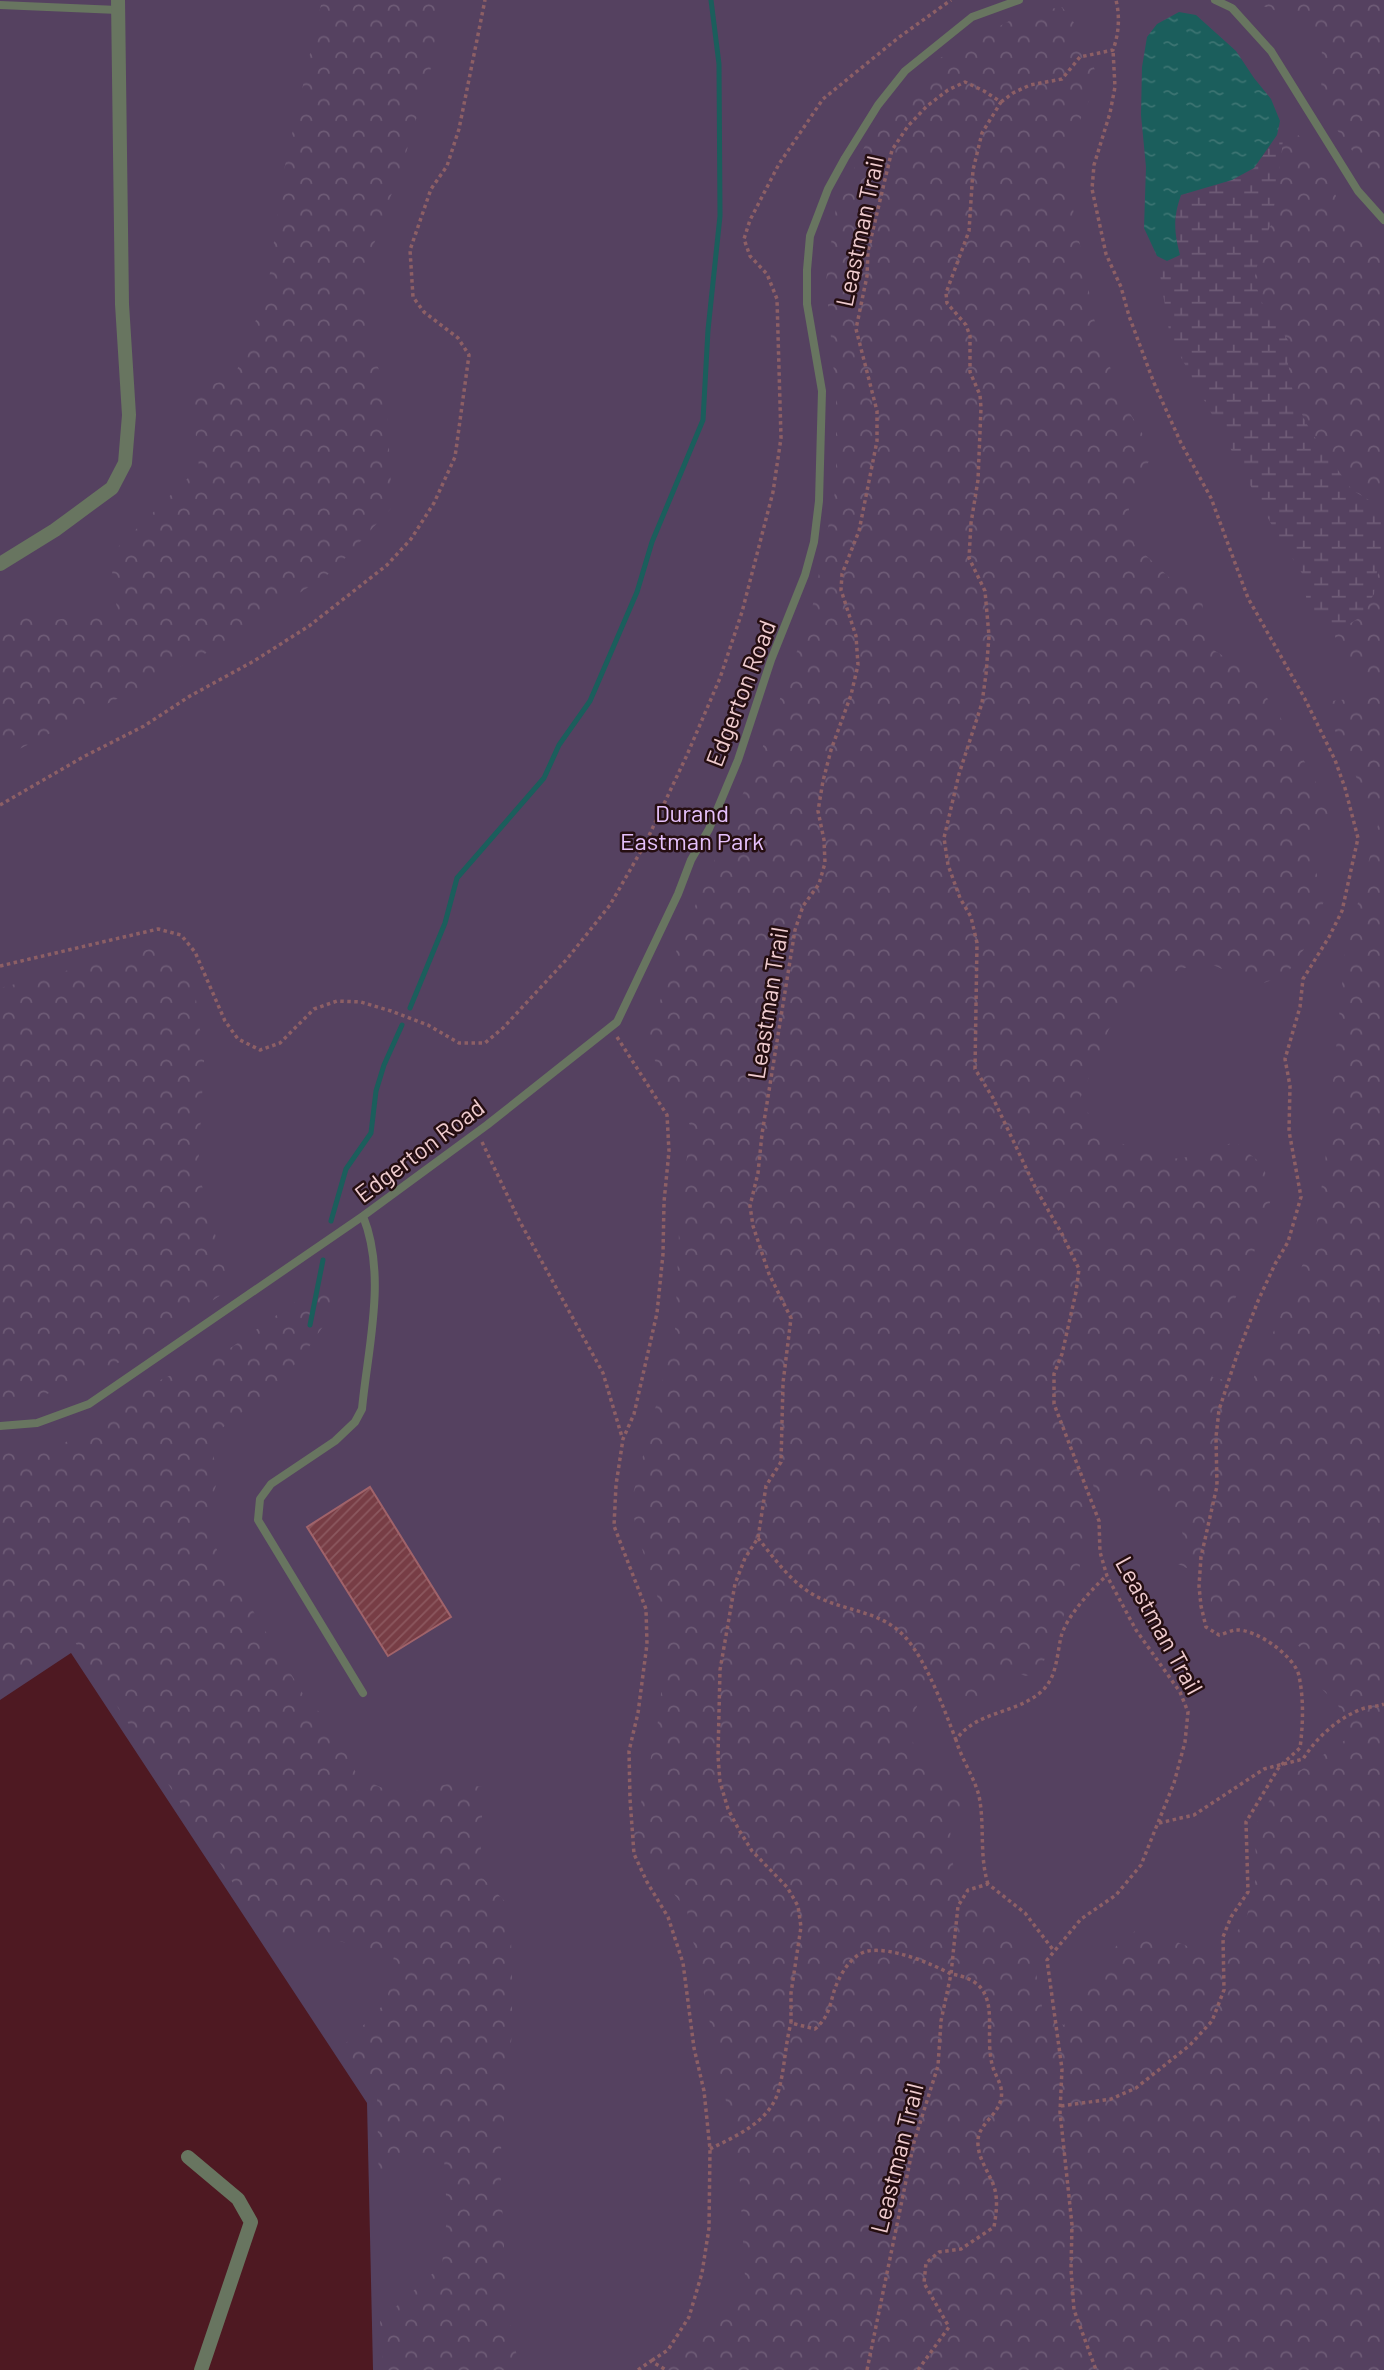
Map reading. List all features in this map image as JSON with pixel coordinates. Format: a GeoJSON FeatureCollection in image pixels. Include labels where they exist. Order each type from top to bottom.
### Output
{"type":"FeatureCollection","features":[{"type":"Feature","properties":{"kind":"street"},"geometry":{"type":"LineString","coordinates":[[0,564],[55,530],[112,488],[125,463],[129,415],[122,304],[118,5]]}},
{"type":"Feature","properties":{"kind":"street"},"geometry":{"type":"LineString","coordinates":[[188,2157],[238,2199],[251,2222],[201,2370]]}},
{"type":"Feature","properties":{"kind":"lane","name":"Edgerton Road"},"geometry":{"type":"LineString","coordinates":[[0,1426],[37,1423],[89,1404],[363,1216],[477,1132],[617,1022],[678,894],[691,860],[709,829],[738,760],[771,660],[805,575],[814,542],[820,500],[821,391],[807,304],[807,271],[810,236],[819,212],[845,158],[878,105],[905,71],[972,17],[1019,0]]}},
{"type":"Feature","properties":{"kind":"lane"},"geometry":{"type":"LineString","coordinates":[[1215,0],[1232,8],[1271,51],[1359,191],[1384,220]]}},
{"type":"Feature","properties":{"kind":"lane"},"geometry":{"type":"LineString","coordinates":[[0,5],[118,5]]}},
{"type":"Feature","properties":{"kind":"lane"},"geometry":{"type":"LineString","coordinates":[[363,1216],[371,1236],[374,1312],[362,1409],[355,1422],[335,1441],[271,1484],[260,1499],[258,1520],[363,1692]]}},
{"type":"Feature","properties":{"kind":"path"},"geometry":{"type":"LineString","coordinates":[[0,804],[144,726],[309,626],[387,565],[411,539],[434,503],[455,457],[469,355],[458,338],[424,312],[413,297],[410,250],[430,188],[447,166],[459,129],[485,0]]}},
{"type":"Feature","properties":{"kind":"path"},"geometry":{"type":"LineString","coordinates":[[0,966],[158,929],[181,936],[195,952],[225,1020],[238,1039],[260,1050],[280,1043],[314,1009],[337,1001],[361,1002],[391,1011],[428,1025],[460,1043],[485,1043],[503,1028],[567,958],[610,905],[645,844],[687,755],[720,678],[742,612],[773,492],[780,438],[777,299],[767,274],[750,256],[744,239],[750,220],[779,164],[823,99],[898,38],[951,0]]}},
{"type":"Feature","properties":{"kind":"path"},"geometry":{"type":"LineString","coordinates":[[1061,2106],[1111,2099],[1136,2088],[1190,2045],[1212,2021],[1224,1990],[1223,1937],[1231,1917],[1248,1892],[1246,1822],[1279,1767],[1300,1748],[1303,1714],[1299,1674],[1290,1660],[1258,1635],[1236,1630],[1219,1635],[1206,1627],[1200,1596],[1201,1557],[1217,1486],[1216,1437],[1219,1410],[1258,1301],[1288,1242],[1301,1197],[1289,1131],[1290,1086],[1285,1059],[1300,1007],[1303,979],[1342,911],[1357,838],[1335,760],[1305,699],[1248,597],[1211,498],[1181,443],[1154,383],[1121,287],[1106,254],[1092,189],[1094,165],[1115,87],[1113,50],[1119,13],[1116,0]]}},
{"type":"Feature","properties":{"kind":"path"},"geometry":{"type":"LineString","coordinates":[[1000,102],[1030,85],[1062,79],[1080,57],[1113,50]]}},
{"type":"Feature","properties":{"kind":"path","name":"Leastman Trail"},"geometry":{"type":"LineString","coordinates":[[710,2148],[736,2136],[770,2111],[779,2090],[791,2023],[791,1993],[801,1927],[798,1906],[787,1887],[752,1850],[728,1809],[720,1782],[718,1756],[720,1670],[735,1584],[745,1558],[758,1538],[766,1486],[781,1462],[783,1383],[791,1318],[769,1274],[753,1226],[750,1206],[758,1173],[794,930],[803,906],[819,884],[825,863],[818,811],[822,781],[851,695],[858,665],[856,636],[841,590],[842,573],[859,531],[877,441],[877,411],[856,329],[867,276],[869,251],[892,150],[927,106],[948,90],[965,82],[1000,102],[982,133],[973,170],[969,231],[946,293],[947,303],[966,325],[970,336],[970,372],[980,395],[978,480],[969,558],[985,591],[989,636],[982,704],[959,774],[944,838],[948,865],[960,898],[971,917],[977,943],[975,1069],[993,1098],[1036,1189],[1079,1269],[1062,1354],[1054,1374],[1054,1404],[1098,1521],[1100,1552],[1107,1576],[1136,1630],[1180,1692],[1188,1712],[1185,1742],[1174,1783],[1141,1866],[1115,1895],[1081,1919],[1054,1951]]}},
{"type":"Feature","properties":{"kind":"path"},"geometry":{"type":"LineString","coordinates":[[617,1022],[617,1037],[667,1115],[669,1151],[657,1313],[634,1414],[623,1439],[616,1485],[614,1526],[646,1609],[647,1644],[638,1713],[629,1751],[634,1854],[668,1917],[683,1963],[694,2048],[704,2091],[710,2148],[709,2228],[702,2273],[689,2318],[668,2350],[638,2370]]}},
{"type":"Feature","properties":{"kind":"path"},"geometry":{"type":"LineString","coordinates":[[477,1132],[519,1220],[603,1373],[623,1439]]}},
{"type":"Feature","properties":{"kind":"path"},"geometry":{"type":"LineString","coordinates":[[758,1538],[800,1586],[824,1600],[882,1619],[906,1638],[925,1667],[956,1740],[961,1759],[979,1796],[983,1838],[982,1864],[988,1884],[1025,1913],[1054,1951],[1047,1960],[1062,2068],[1061,2106],[1072,2225],[1074,2310],[1096,2370]]}},
{"type":"Feature","properties":{"kind":"path"},"geometry":{"type":"LineString","coordinates":[[956,1740],[964,1728],[1033,1698],[1046,1687],[1059,1654],[1061,1636],[1084,1600],[1107,1576]]}},
{"type":"Feature","properties":{"kind":"path"},"geometry":{"type":"LineString","coordinates":[[1158,1823],[1194,1815],[1265,1769],[1303,1759],[1312,1746],[1346,1717],[1365,1707],[1384,1704]]}},
{"type":"Feature","properties":{"kind":"path","name":"Leastman Trail"},"geometry":{"type":"LineString","coordinates":[[867,2370],[914,2142],[937,2066],[958,1906],[968,1891],[988,1884]]}},
{"type":"Feature","properties":{"kind":"path"},"geometry":{"type":"LineString","coordinates":[[791,2023],[815,2029],[826,2019],[836,1984],[847,1964],[866,1951],[888,1952],[930,1964],[951,1974],[969,1977],[982,1990],[990,2007],[992,2064],[1002,2087],[1001,2100],[994,2115],[980,2128],[978,2146],[986,2172],[995,2188],[998,2206],[994,2227],[961,2249],[939,2252],[926,2263],[924,2283],[949,2326],[918,2370]]}},
{"type":"Feature","properties":{"kind":"path"},"geometry":{"type":"LineString","coordinates":[[651,2361],[666,2370]]}},
{"type":"Feature","properties":{"kind":"green space","name":"Durand Eastman Park"},"geometry":{"type":"Polygon","coordinates":[[[0,0],[1384,0],[1384,2370],[373,2370],[367,2103],[71,1653],[0,1700],[0,0]]]}},
{"type":"Feature","properties":{"kind":"green space"},"geometry":{"type":"Polygon","coordinates":[[[322,0],[441,0],[430,73],[406,153],[367,264],[366,331],[386,391],[391,485],[395,504],[333,571],[214,649],[0,759],[0,626],[19,615],[55,620],[117,610],[110,555],[199,467],[191,390],[234,378],[268,288],[282,179],[322,0]]]}},
{"type":"Feature","properties":{"kind":"green space"},"geometry":{"type":"Polygon","coordinates":[[[1247,0],[1384,0],[1384,194],[1321,108],[1322,39],[1285,14],[1247,0]]]}},
{"type":"Feature","properties":{"kind":"green space"},"geometry":{"type":"Polygon","coordinates":[[[1062,7],[1085,37],[1098,81],[1063,157],[1096,328],[1122,400],[1154,453],[1127,497],[1134,544],[1176,584],[1201,591],[1207,646],[1249,672],[1279,715],[1331,810],[1307,846],[1325,898],[1309,942],[1286,975],[1258,985],[1204,961],[1157,978],[1109,1029],[1079,1101],[1106,1136],[1140,1152],[1180,1159],[1235,1142],[1263,1165],[1272,1196],[1250,1265],[1223,1326],[1224,1350],[1212,1377],[1250,1386],[1315,1236],[1327,1146],[1345,953],[1378,825],[1322,702],[1377,696],[1384,701],[1384,2370],[663,2370],[746,2296],[739,2165],[687,1911],[633,1840],[657,1729],[668,1630],[637,1533],[631,1502],[675,1332],[680,1208],[691,1127],[646,1044],[678,946],[762,749],[812,609],[836,487],[836,396],[826,281],[836,207],[870,135],[940,58],[1022,14],[1062,7]],[[1088,1467],[1068,1477],[1083,1506],[1084,1545],[1064,1614],[1038,1673],[1025,1676],[1010,1669],[970,1702],[951,1698],[940,1673],[920,1693],[910,1735],[924,1769],[953,1779],[963,1810],[950,1829],[954,1874],[973,1901],[1017,1932],[1033,1955],[1044,2018],[1064,2025],[1071,2003],[1097,1980],[1104,1956],[1140,1927],[1187,1946],[1211,1964],[1246,1920],[1257,1873],[1254,1828],[1266,1806],[1285,1776],[1301,1770],[1351,1736],[1338,1705],[1320,1687],[1302,1648],[1255,1622],[1219,1625],[1211,1609],[1210,1579],[1178,1564],[1185,1542],[1173,1502],[1145,1480],[1125,1484],[1102,1500],[1094,1488],[1088,1467]]]}},
{"type":"Feature","properties":{"kind":"green space"},"geometry":{"type":"Polygon","coordinates":[[[1280,121],[1307,142],[1343,209],[1384,256],[1384,509],[1352,491],[1311,432],[1294,399],[1288,364],[1289,343],[1263,305],[1254,280],[1262,245],[1272,222],[1283,140],[1280,121]]]}},
{"type":"Feature","properties":{"kind":"green space"},"geometry":{"type":"Polygon","coordinates":[[[1280,121],[1283,140],[1272,222],[1262,245],[1254,280],[1263,305],[1290,343],[1288,364],[1294,399],[1311,432],[1352,490],[1384,509],[1384,553],[1378,564],[1374,594],[1359,618],[1334,633],[1309,618],[1303,575],[1275,531],[1170,337],[1157,256],[1167,261],[1180,255],[1175,225],[1182,195],[1210,188],[1254,168],[1277,136],[1280,121]]]}},
{"type":"Feature","properties":{"kind":"green space"},"geometry":{"type":"Polygon","coordinates":[[[1384,553],[1384,673],[1347,672],[1334,633],[1357,617],[1371,602],[1384,553]]]}},
{"type":"Feature","properties":{"kind":"green space"},"geometry":{"type":"Polygon","coordinates":[[[165,945],[195,992],[204,1060],[198,1171],[230,1289],[118,1363],[33,1400],[0,1405],[0,988],[165,945]]]}},
{"type":"Feature","properties":{"kind":"green space"},"geometry":{"type":"Polygon","coordinates":[[[329,1292],[337,1306],[302,1357],[269,1391],[207,1440],[220,1474],[204,1521],[226,1570],[303,1694],[335,1730],[358,1777],[398,1795],[452,1783],[483,1787],[480,1875],[509,1906],[512,2032],[500,2160],[507,2311],[520,2370],[383,2370],[380,2321],[442,2265],[447,2216],[444,2157],[406,2161],[379,2184],[377,2097],[344,2045],[387,2001],[394,1955],[331,1939],[271,1941],[75,1642],[0,1692],[0,1459],[8,1447],[55,1448],[97,1425],[156,1382],[232,1347],[295,1302],[329,1292]]]}},
{"type":"Feature","properties":{"kind":"water"},"geometry":{"type":"Polygon","coordinates":[[[1179,12],[1196,15],[1236,51],[1271,99],[1280,121],[1277,135],[1254,168],[1232,180],[1181,195],[1175,225],[1180,255],[1167,261],[1157,256],[1144,228],[1146,167],[1141,115],[1142,67],[1147,37],[1157,24],[1179,12]]]}},
{"type":"Feature","properties":{"kind":"building"},"geometry":{"type":"Polygon","coordinates":[[[370,1487],[451,1617],[388,1656],[307,1527],[370,1487]]]}},
{"type":"Feature","properties":{"kind":"waterway"},"geometry":{"type":"LineString","coordinates":[[410,1008],[445,923],[457,878],[544,778],[559,745],[590,701],[637,592],[652,542],[703,420],[708,330],[720,216],[719,64],[711,0]]}},
{"type":"Feature","properties":{"kind":"waterway"},"geometry":{"type":"LineString","coordinates":[[331,1221],[346,1169],[371,1133],[376,1091],[402,1025]]}},
{"type":"Feature","properties":{"kind":"waterway"},"geometry":{"type":"LineString","coordinates":[[310,1325],[323,1260]]}}]}
